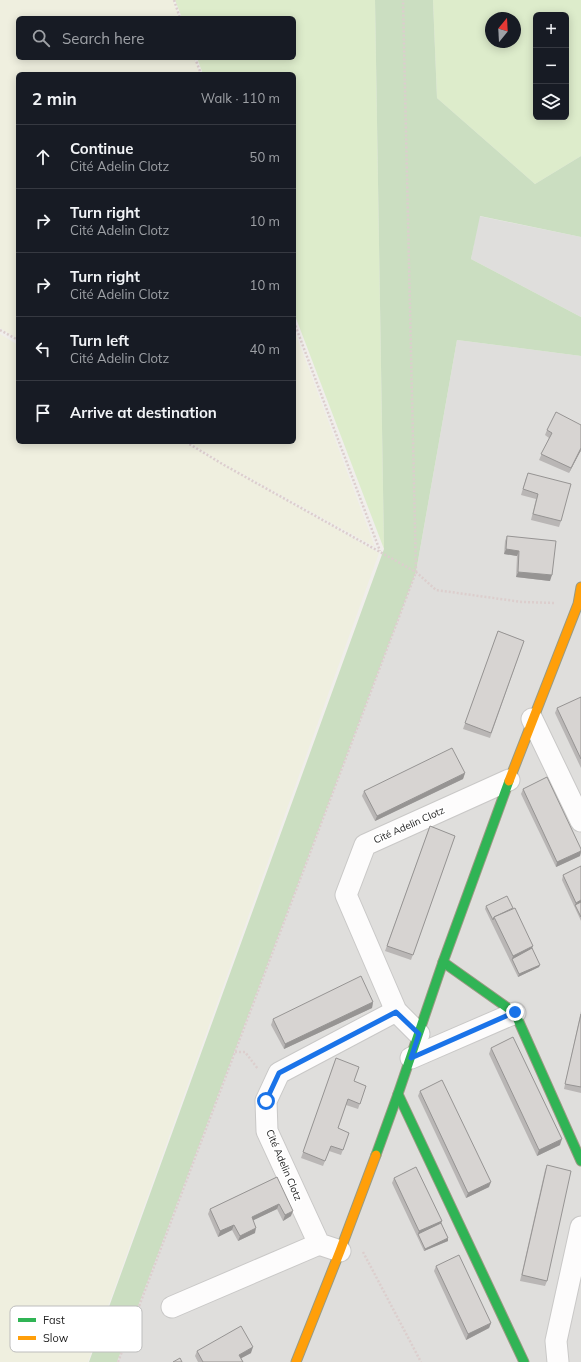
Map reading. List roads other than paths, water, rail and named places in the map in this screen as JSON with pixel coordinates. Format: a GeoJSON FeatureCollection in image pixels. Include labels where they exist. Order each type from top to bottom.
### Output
{"type":"FeatureCollection","features":[{"type":"Feature","properties":{"kind":"street"},"geometry":{"type":"LineString","coordinates":[[296,1362],[350,1226],[509,780],[532,719],[580,602]]}},
{"type":"Feature","properties":{"kind":"street"},"geometry":{"type":"LineString","coordinates":[[532,719],[581,821]]}},
{"type":"Feature","properties":{"kind":"street","name":"Cité Adelin Clotz"},"geometry":{"type":"LineString","coordinates":[[419,1034],[396,1012],[346,895],[365,845],[509,780]]}},
{"type":"Feature","properties":{"kind":"street"},"geometry":{"type":"LineString","coordinates":[[443,962],[515,1012],[581,1161]]}},
{"type":"Feature","properties":{"kind":"street","name":"Cité Adelin Clotz"},"geometry":{"type":"LineString","coordinates":[[319,1244],[267,1131],[266,1101],[279,1073],[396,1012]]}},
{"type":"Feature","properties":{"kind":"street"},"geometry":{"type":"LineString","coordinates":[[411,1058],[515,1012]]}},
{"type":"Feature","properties":{"kind":"street"},"geometry":{"type":"LineString","coordinates":[[398,1094],[524,1362]]}},
{"type":"Feature","properties":{"kind":"street"},"geometry":{"type":"LineString","coordinates":[[558,1362],[556,1341],[581,1227]]}},
{"type":"Feature","properties":{"kind":"street"},"geometry":{"type":"LineString","coordinates":[[172,1307],[319,1244],[340,1251]]}}]}
